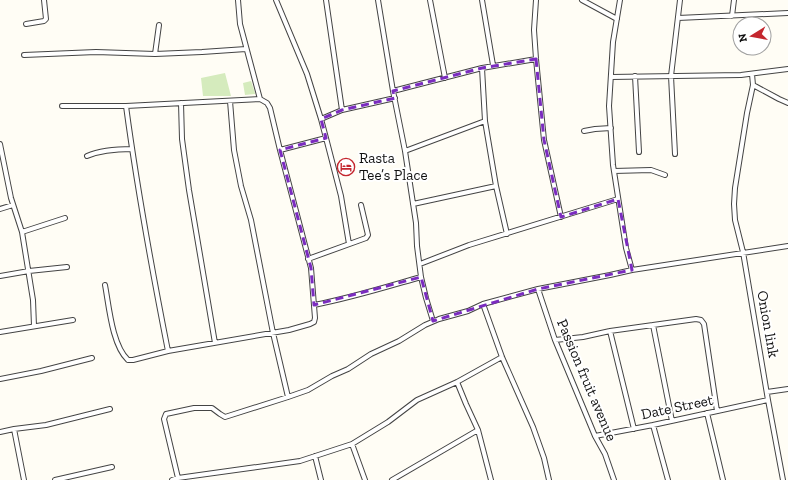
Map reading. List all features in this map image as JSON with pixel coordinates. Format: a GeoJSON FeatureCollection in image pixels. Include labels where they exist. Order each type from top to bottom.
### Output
{"type":"FeatureCollection","features":[{"type":"Feature","properties":{"kind":"street"},"geometry":{"type":"LineString","coordinates":[[26,24],[44,21],[46,19],[44,0]]}},
{"type":"Feature","properties":{"kind":"street"},"geometry":{"type":"LineString","coordinates":[[238,0],[240,24],[260,99]]}},
{"type":"Feature","properties":{"kind":"street"},"geometry":{"type":"LineString","coordinates":[[276,0],[307,74],[321,119],[341,196],[349,244]]}},
{"type":"Feature","properties":{"kind":"street"},"geometry":{"type":"LineString","coordinates":[[326,0],[342,110]]}},
{"type":"Feature","properties":{"kind":"street"},"geometry":{"type":"LineString","coordinates":[[378,0],[393,91],[405,151],[416,223],[421,277],[433,321]]}},
{"type":"Feature","properties":{"kind":"street"},"geometry":{"type":"LineString","coordinates":[[430,0],[445,78]]}},
{"type":"Feature","properties":{"kind":"street"},"geometry":{"type":"LineString","coordinates":[[482,0],[493,65]]}},
{"type":"Feature","properties":{"kind":"street"},"geometry":{"type":"LineString","coordinates":[[536,0],[534,30],[544,140],[561,217]]}},
{"type":"Feature","properties":{"kind":"street"},"geometry":{"type":"LineString","coordinates":[[582,0],[617,19]]}},
{"type":"Feature","properties":{"kind":"street"},"geometry":{"type":"LineString","coordinates":[[620,0],[613,42],[610,106],[614,171],[626,248],[632,270]]}},
{"type":"Feature","properties":{"kind":"street"},"geometry":{"type":"LineString","coordinates":[[675,154],[671,76],[680,0]]}},
{"type":"Feature","properties":{"kind":"street"},"geometry":{"type":"LineString","coordinates":[[732,16],[734,0]]}},
{"type":"Feature","properties":{"kind":"street"},"geometry":{"type":"LineString","coordinates":[[678,18],[788,13]]}},
{"type":"Feature","properties":{"kind":"street"},"geometry":{"type":"LineString","coordinates":[[155,54],[159,25]]}},
{"type":"Feature","properties":{"kind":"street"},"geometry":{"type":"LineString","coordinates":[[24,55],[96,52],[155,54],[246,49]]}},
{"type":"Feature","properties":{"kind":"street"},"geometry":{"type":"LineString","coordinates":[[393,91],[493,65],[536,59]]}},
{"type":"Feature","properties":{"kind":"street"},"geometry":{"type":"LineString","coordinates":[[482,68],[485,121],[496,186],[507,234]]}},
{"type":"Feature","properties":{"kind":"street"},"geometry":{"type":"LineString","coordinates":[[611,77],[718,76],[752,74],[788,69]]}},
{"type":"Feature","properties":{"kind":"street","name":"Onion link"},"geometry":{"type":"LineString","coordinates":[[752,74],[753,85],[735,188],[734,204],[767,392],[766,400],[783,480]]}},
{"type":"Feature","properties":{"kind":"street"},"geometry":{"type":"LineString","coordinates":[[635,76],[639,152]]}},
{"type":"Feature","properties":{"kind":"street"},"geometry":{"type":"LineString","coordinates":[[753,85],[779,100],[788,103]]}},
{"type":"Feature","properties":{"kind":"street"},"geometry":{"type":"LineString","coordinates":[[321,119],[342,110],[395,98]]}},
{"type":"Feature","properties":{"kind":"street"},"geometry":{"type":"LineString","coordinates":[[62,106],[126,106],[260,99],[267,103],[270,108],[311,268],[315,318],[314,322],[310,324],[289,330],[168,351],[128,360],[124,357],[120,350],[115,336],[105,285]]}},
{"type":"Feature","properties":{"kind":"street"},"geometry":{"type":"LineString","coordinates":[[230,101],[234,150],[251,220],[273,333],[288,397]]}},
{"type":"Feature","properties":{"kind":"street"},"geometry":{"type":"LineString","coordinates":[[181,103],[182,139],[215,343]]}},
{"type":"Feature","properties":{"kind":"street"},"geometry":{"type":"LineString","coordinates":[[126,106],[146,236],[168,351]]}},
{"type":"Feature","properties":{"kind":"street"},"geometry":{"type":"LineString","coordinates":[[405,151],[485,121]]}},
{"type":"Feature","properties":{"kind":"street"},"geometry":{"type":"LineString","coordinates":[[584,131],[611,128]]}},
{"type":"Feature","properties":{"kind":"street"},"geometry":{"type":"LineString","coordinates":[[280,150],[326,138]]}},
{"type":"Feature","properties":{"kind":"street"},"geometry":{"type":"LineString","coordinates":[[0,144],[13,205],[22,232],[33,300],[34,326]]}},
{"type":"Feature","properties":{"kind":"street"},"geometry":{"type":"LineString","coordinates":[[87,156],[105,150],[132,149]]}},
{"type":"Feature","properties":{"kind":"street"},"geometry":{"type":"LineString","coordinates":[[614,171],[651,170],[666,175]]}},
{"type":"Feature","properties":{"kind":"street"},"geometry":{"type":"LineString","coordinates":[[413,204],[496,186]]}},
{"type":"Feature","properties":{"kind":"street"},"geometry":{"type":"LineString","coordinates":[[420,264],[469,245],[618,199]]}},
{"type":"Feature","properties":{"kind":"street"},"geometry":{"type":"LineString","coordinates":[[0,209],[13,205]]}},
{"type":"Feature","properties":{"kind":"street"},"geometry":{"type":"LineString","coordinates":[[308,259],[366,238],[368,235],[361,205]]}},
{"type":"Feature","properties":{"kind":"street"},"geometry":{"type":"LineString","coordinates":[[22,232],[66,218]]}},
{"type":"Feature","properties":{"kind":"street"},"geometry":{"type":"LineString","coordinates":[[178,478],[164,419],[166,414],[194,408],[212,408],[225,417],[288,397],[308,390],[433,321],[483,304],[538,289],[632,270],[788,246]]}},
{"type":"Feature","properties":{"kind":"street"},"geometry":{"type":"LineString","coordinates":[[0,276],[67,267]]}},
{"type":"Feature","properties":{"kind":"street"},"geometry":{"type":"LineString","coordinates":[[314,304],[332,302],[421,277]]}},
{"type":"Feature","properties":{"kind":"street","name":"Passion fruit avenue"},"geometry":{"type":"LineString","coordinates":[[538,289],[555,340],[595,436],[605,454],[614,480]]}},
{"type":"Feature","properties":{"kind":"street"},"geometry":{"type":"LineString","coordinates":[[483,304],[502,357],[533,427],[544,458],[549,480]]}},
{"type":"Feature","properties":{"kind":"street"},"geometry":{"type":"LineString","coordinates":[[555,340],[696,319],[701,320],[704,324],[717,411]]}},
{"type":"Feature","properties":{"kind":"street"},"geometry":{"type":"LineString","coordinates":[[0,332],[73,320]]}},
{"type":"Feature","properties":{"kind":"street"},"geometry":{"type":"LineString","coordinates":[[653,325],[672,421]]}},
{"type":"Feature","properties":{"kind":"street"},"geometry":{"type":"LineString","coordinates":[[610,331],[634,429]]}},
{"type":"Feature","properties":{"kind":"street"},"geometry":{"type":"LineString","coordinates":[[172,480],[300,461],[352,444],[388,422],[417,400],[457,382],[502,357]]}},
{"type":"Feature","properties":{"kind":"street"},"geometry":{"type":"LineString","coordinates":[[0,379],[41,371],[92,358]]}},
{"type":"Feature","properties":{"kind":"street"},"geometry":{"type":"LineString","coordinates":[[457,382],[478,430],[490,480]]}},
{"type":"Feature","properties":{"kind":"street"},"geometry":{"type":"LineString","coordinates":[[767,392],[788,389]]}},
{"type":"Feature","properties":{"kind":"street","name":"Date Street"},"geometry":{"type":"LineString","coordinates":[[595,436],[654,425],[766,400]]}},
{"type":"Feature","properties":{"kind":"street"},"geometry":{"type":"LineString","coordinates":[[0,432],[56,423],[110,408]]}},
{"type":"Feature","properties":{"kind":"street"},"geometry":{"type":"LineString","coordinates":[[706,413],[723,480]]}},
{"type":"Feature","properties":{"kind":"street"},"geometry":{"type":"LineString","coordinates":[[654,425],[668,480]]}},
{"type":"Feature","properties":{"kind":"street"},"geometry":{"type":"LineString","coordinates":[[14,429],[24,480]]}},
{"type":"Feature","properties":{"kind":"street"},"geometry":{"type":"LineString","coordinates":[[392,480],[478,430]]}},
{"type":"Feature","properties":{"kind":"street"},"geometry":{"type":"LineString","coordinates":[[352,444],[365,480]]}},
{"type":"Feature","properties":{"kind":"street"},"geometry":{"type":"LineString","coordinates":[[315,456],[321,480]]}},
{"type":"Feature","properties":{"kind":"street"},"geometry":{"type":"LineString","coordinates":[[55,480],[112,467]]}},
{"type":"Feature","properties":{"kind":"highlighted area"},"geometry":{"type":"Polygon","coordinates":[[[536,59],[544,140],[561,217],[618,199],[632,270],[538,289],[433,321],[421,277],[314,305],[311,268],[280,150],[326,138],[321,119],[342,110],[395,98],[393,91],[482,68],[536,59]]]}},
{"type":"Feature","properties":{"kind":"green space"},"geometry":{"type":"Polygon","coordinates":[[[225,73],[231,96],[203,96],[201,78],[225,73]]]}},
{"type":"Feature","properties":{"kind":"green space"},"geometry":{"type":"Polygon","coordinates":[[[251,81],[255,94],[245,95],[243,83],[251,81]]]}},
{"type":"Feature","properties":{"kind":"place","name":"Rasta Tee’s Place"},"geometry":{"type":"Point","coordinates":[346,167]}}]}
